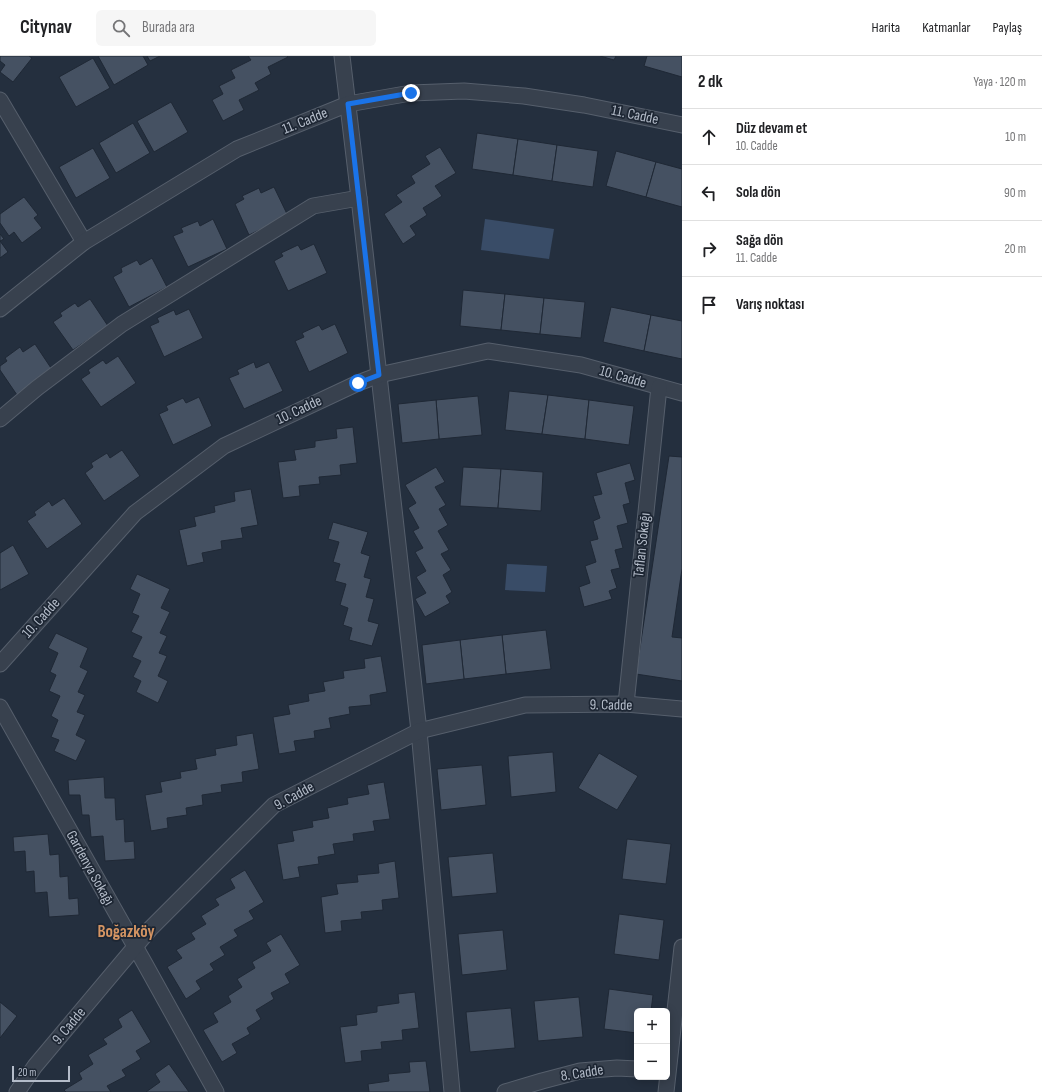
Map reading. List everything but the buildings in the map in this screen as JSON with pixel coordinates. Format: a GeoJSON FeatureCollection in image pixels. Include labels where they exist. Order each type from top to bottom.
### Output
{"type":"FeatureCollection","features":[{"type":"Feature","properties":{"kind":"street"},"geometry":{"type":"LineString","coordinates":[[342,56],[419,731],[452,1092]]}},
{"type":"Feature","properties":{"kind":"street","name":"11. Cadde"},"geometry":{"type":"LineString","coordinates":[[0,309],[84,242],[238,149],[348,104],[411,93],[464,91],[524,96],[584,105],[682,125]]}},
{"type":"Feature","properties":{"kind":"street"},"geometry":{"type":"LineString","coordinates":[[0,100],[84,242]]}},
{"type":"Feature","properties":{"kind":"street"},"geometry":{"type":"LineString","coordinates":[[0,419],[37,388],[122,324],[313,206],[359,198]]}},
{"type":"Feature","properties":{"kind":"street","name":"10. Cadde"},"geometry":{"type":"LineString","coordinates":[[0,664],[135,512],[224,446],[358,383],[379,375],[488,351],[581,365],[682,393]]}},
{"type":"Feature","properties":{"kind":"street","name":"Taflan Sokağı"},"geometry":{"type":"LineString","coordinates":[[626,704],[659,387]]}},
{"type":"Feature","properties":{"kind":"street","name":"9. Cadde"},"geometry":{"type":"LineString","coordinates":[[17,1092],[35,1066],[150,929],[274,805],[419,731],[525,705],[626,704],[682,709]]}},
{"type":"Feature","properties":{"kind":"street","name":"Gardenya Sokağı"},"geometry":{"type":"LineString","coordinates":[[0,707],[216,1092]]}},
{"type":"Feature","properties":{"kind":"street"},"geometry":{"type":"LineString","coordinates":[[666,1092],[672,1072],[682,947]]}},
{"type":"Feature","properties":{"kind":"street","name":"8. Cadde"},"geometry":{"type":"LineString","coordinates":[[505,1092],[542,1080],[580,1071],[617,1068],[634,1069]]}},
{"type":"Feature","properties":{"kind":"water"},"geometry":{"type":"Polygon","coordinates":[[[485,219],[554,229],[549,259],[481,250],[485,219]]]}},
{"type":"Feature","properties":{"kind":"water"},"geometry":{"type":"Polygon","coordinates":[[[507,564],[547,566],[545,592],[505,590],[507,564]]]}},
{"type":"Feature","properties":{"kind":"district","name":"Boğazköy"},"geometry":{"type":"Point","coordinates":[126,932]}},
{"type":"Feature","properties":{"kind":"route"},"geometry":{"type":"LineString","coordinates":[[358,383],[379,375],[348,104],[411,93]]}}]}
